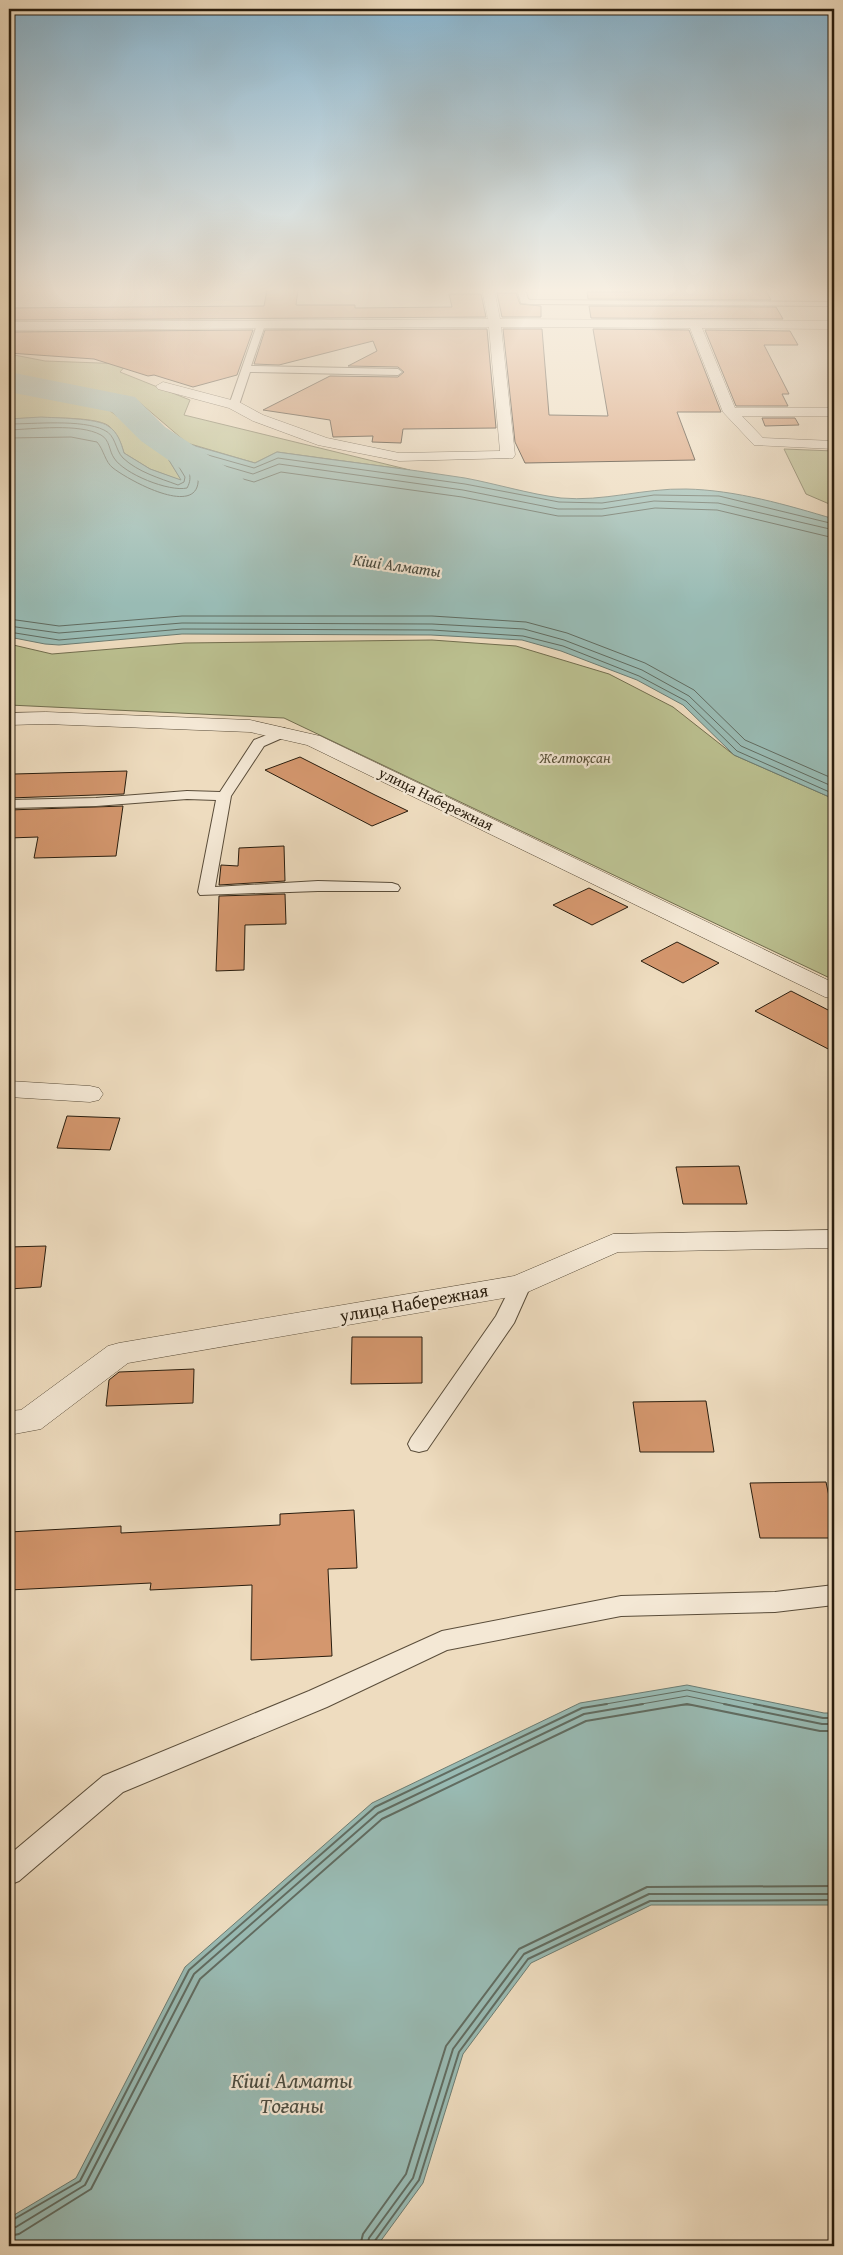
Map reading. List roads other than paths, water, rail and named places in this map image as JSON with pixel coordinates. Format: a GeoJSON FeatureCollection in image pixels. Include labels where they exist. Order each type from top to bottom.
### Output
{"type":"FeatureCollection","features":[{"type":"Feature","properties":{"kind":"street"},"geometry":{"type":"LineString","coordinates":[[194,394],[234,405],[258,418],[323,442],[399,457],[508,455],[502,394]]}},
{"type":"Feature","properties":{"kind":"street"},"geometry":{"type":"LineString","coordinates":[[723,394],[730,412],[759,442],[834,445]]}},
{"type":"Feature","properties":{"kind":"street"},"geometry":{"type":"LineString","coordinates":[[730,412],[834,412]]}},
{"type":"Feature","properties":{"kind":"street","name":"улица Набережная"},"geometry":{"type":"LineString","coordinates":[[9,719],[46,718],[250,726],[284,732],[313,740],[834,992]]}},
{"type":"Feature","properties":{"kind":"street"},"geometry":{"type":"LineString","coordinates":[[9,1089],[90,1094]]}},
{"type":"Feature","properties":{"kind":"street","name":"улица Набережная"},"geometry":{"type":"LineString","coordinates":[[9,1423],[29,1422],[119,1354],[520,1285],[613,1243],[834,1239]]}},
{"type":"Feature","properties":{"kind":"lane"},"geometry":{"type":"LineString","coordinates":[[234,405],[238,394]]}},
{"type":"Feature","properties":{"kind":"lane"},"geometry":{"type":"LineString","coordinates":[[284,732],[259,744],[224,796],[206,892],[318,886],[392,888]]}},
{"type":"Feature","properties":{"kind":"lane"},"geometry":{"type":"LineString","coordinates":[[9,804],[96,802],[187,795],[224,796]]}},
{"type":"Feature","properties":{"kind":"lane"},"geometry":{"type":"LineString","coordinates":[[419,1444],[506,1318],[520,1285]]}},
{"type":"Feature","properties":{"kind":"lane"},"geometry":{"type":"LineString","coordinates":[[9,1872],[113,1784],[318,1699],[442,1641],[621,1606],[775,1602],[834,1595]]}},
{"type":"Feature","properties":{"kind":"water"},"geometry":{"type":"Polygon","coordinates":[[[41,417],[103,423],[117,435],[124,453],[150,469],[181,480],[153,434],[255,463],[277,452],[465,478],[537,494],[577,499],[670,489],[705,490],[761,499],[834,519],[834,799],[734,755],[683,705],[637,680],[561,651],[522,640],[431,635],[182,634],[59,645],[9,637],[9,419],[41,417]]]}},
{"type":"Feature","properties":{"kind":"water","name":"Кіші Алматы Тоғаны"},"geometry":{"type":"Polygon","coordinates":[[[687,1685],[824,1713],[834,1713],[834,1905],[651,1905],[531,1963],[463,2054],[423,2183],[377,2246],[9,2246],[9,2218],[76,2178],[185,1967],[372,1803],[580,1703],[687,1685]]]}},
{"type":"Feature","properties":{"kind":"waterway","name":"Кіші Алматы"},"geometry":{"type":"LineString","coordinates":[[72,394],[123,404],[153,434],[229,485]]}},
{"type":"Feature","properties":{"kind":"park label","name":"Желтоқсан"},"geometry":{"type":"Point","coordinates":[575,758]}}]}
